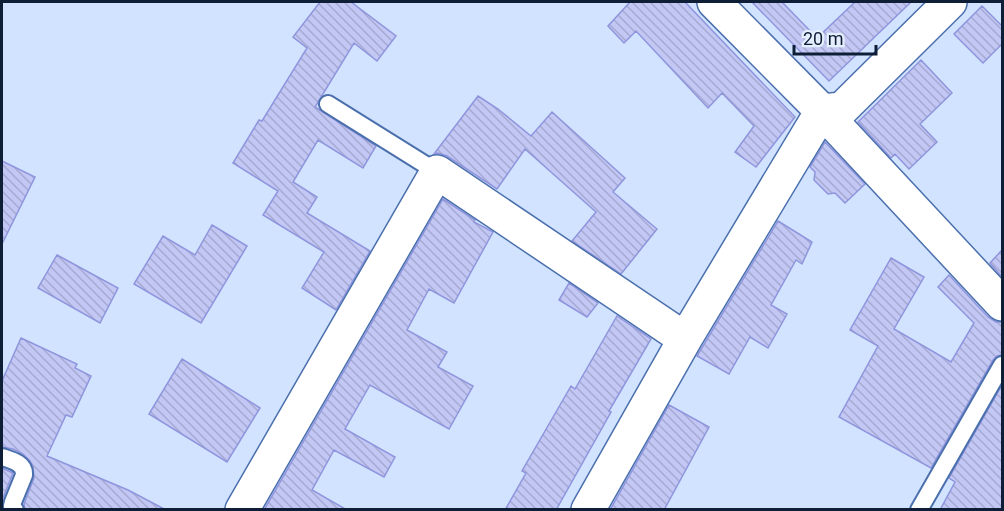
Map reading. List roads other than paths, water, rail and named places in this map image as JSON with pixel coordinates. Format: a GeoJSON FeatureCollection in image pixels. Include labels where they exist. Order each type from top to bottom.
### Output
{"type":"FeatureCollection","features":[{"type":"Feature","properties":{"kind":"street"},"geometry":{"type":"LineString","coordinates":[[714,2],[822,111],[1002,304]]}},
{"type":"Feature","properties":{"kind":"street"},"geometry":{"type":"LineString","coordinates":[[822,111],[842,109],[950,2]]}},
{"type":"Feature","properties":{"kind":"street"},"geometry":{"type":"LineString","coordinates":[[588,510],[685,339],[822,111]]}},
{"type":"Feature","properties":{"kind":"street"},"geometry":{"type":"LineString","coordinates":[[242,510],[437,172],[685,339]]}},
{"type":"Feature","properties":{"kind":"lane"},"geometry":{"type":"LineString","coordinates":[[328,104],[437,172]]}},
{"type":"Feature","properties":{"kind":"lane"},"geometry":{"type":"LineString","coordinates":[[919,510],[1002,365]]}},
{"type":"Feature","properties":{"kind":"lane"},"geometry":{"type":"LineString","coordinates":[[2,457],[22,466],[24,470],[12,506],[15,510]]}}]}
